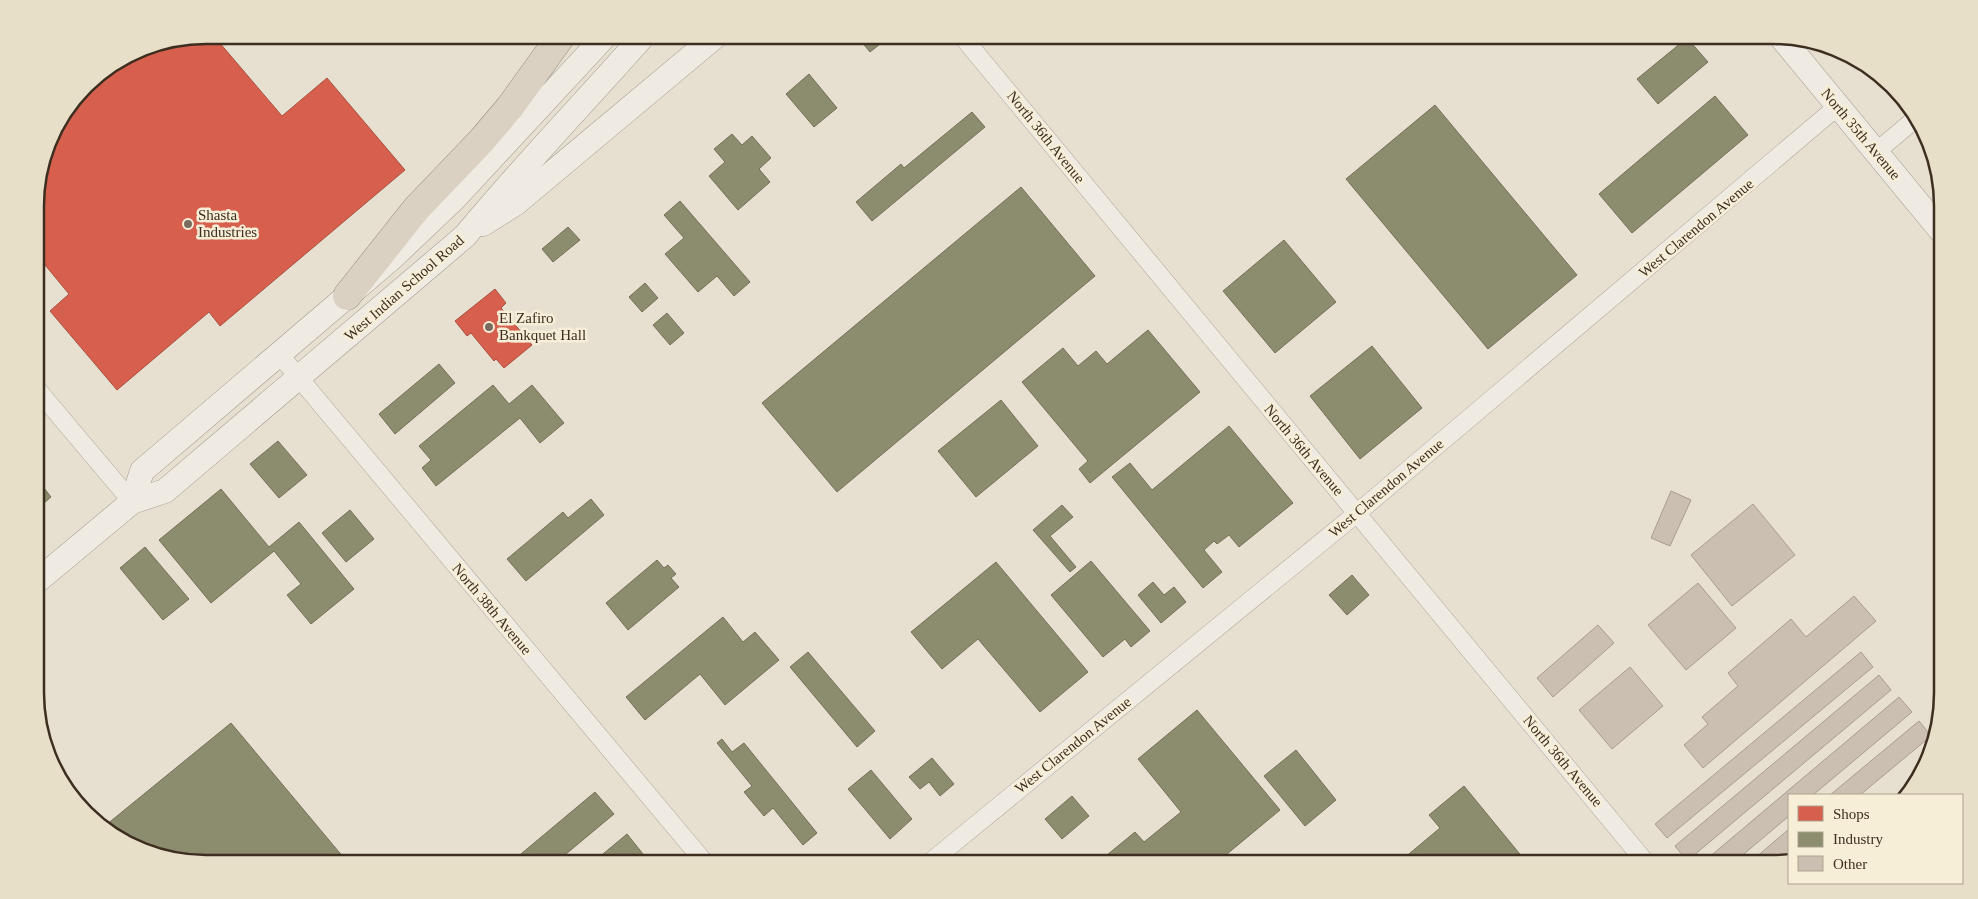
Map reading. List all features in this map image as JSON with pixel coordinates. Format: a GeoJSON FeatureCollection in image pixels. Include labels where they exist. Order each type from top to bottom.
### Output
{"type":"FeatureCollection","features":[{"type":"Feature","properties":{"kind":"highway"},"geometry":{"type":"LineString","coordinates":[[347,296],[416,209],[482,140],[510,107],[556,44]]}},
{"type":"Feature","properties":{"kind":"main road","name":"West Indian School Road"},"geometry":{"type":"LineString","coordinates":[[132,502],[142,471],[393,257],[454,199],[598,44]]}},
{"type":"Feature","properties":{"kind":"main road","name":"West Indian School Road"},"geometry":{"type":"LineString","coordinates":[[44,575],[132,502],[165,491],[465,236],[502,190],[589,98],[636,44]]}},
{"type":"Feature","properties":{"kind":"main road"},"geometry":{"type":"LineString","coordinates":[[465,236],[515,204],[706,44]]}},
{"type":"Feature","properties":{"kind":"main road","name":"North 35th Avenue"},"geometry":{"type":"LineString","coordinates":[[1787,45],[1934,222]]}},
{"type":"Feature","properties":{"kind":"street","name":"North 36th Avenue"},"geometry":{"type":"LineString","coordinates":[[968,44],[1640,855]]}},
{"type":"Feature","properties":{"kind":"street","name":"West Clarendon Avenue"},"geometry":{"type":"LineString","coordinates":[[939,855],[1356,514],[1838,106]]}},
{"type":"Feature","properties":{"kind":"street"},"geometry":{"type":"LineString","coordinates":[[1876,152],[1911,122]]}},
{"type":"Feature","properties":{"kind":"street","name":"North 38th Avenue"},"geometry":{"type":"LineString","coordinates":[[278,354],[698,855]]}},
{"type":"Feature","properties":{"kind":"street"},"geometry":{"type":"LineString","coordinates":[[44,398],[132,502]]}},
{"type":"Feature","properties":{"kind":"building: Shops","name":"Shasta Industries"},"geometry":{"type":"Polygon","coordinates":[[[221,44],[282,116],[327,78],[405,170],[220,326],[209,312],[117,390],[50,311],[69,294],[44,264],[44,195],[49,164],[56,144],[71,116],[91,91],[125,65],[154,52],[185,45],[221,44]]]}},
{"type":"Feature","properties":{"kind":"building: Shops","name":"El Zafiro Bankquet Hall"},"geometry":{"type":"Polygon","coordinates":[[[495,289],[506,303],[501,308],[532,345],[504,368],[496,359],[494,361],[471,333],[467,336],[455,321],[495,289]]]}},
{"type":"Feature","properties":{"kind":"building: Industry"},"geometry":{"type":"Polygon","coordinates":[[[863,44],[880,44],[870,52],[863,44]]]}},
{"type":"Feature","properties":{"kind":"building: Industry"},"geometry":{"type":"Polygon","coordinates":[[[1680,44],[1692,44],[1708,62],[1658,104],[1637,79],[1680,44]]]}},
{"type":"Feature","properties":{"kind":"building: Industry"},"geometry":{"type":"Polygon","coordinates":[[[809,74],[837,108],[814,127],[786,94],[809,74]]]}},
{"type":"Feature","properties":{"kind":"building: Industry"},"geometry":{"type":"Polygon","coordinates":[[[1715,96],[1748,135],[1632,233],[1599,194],[1715,96]]]}},
{"type":"Feature","properties":{"kind":"building: Industry"},"geometry":{"type":"Polygon","coordinates":[[[1435,105],[1577,275],[1488,349],[1346,179],[1435,105]]]}},
{"type":"Feature","properties":{"kind":"building: Industry"},"geometry":{"type":"Polygon","coordinates":[[[972,112],[985,127],[872,221],[856,202],[901,164],[904,168],[972,112]]]}},
{"type":"Feature","properties":{"kind":"building: Industry"},"geometry":{"type":"Polygon","coordinates":[[[732,134],[742,145],[752,136],[771,158],[759,169],[770,182],[738,210],[709,176],[725,162],[714,149],[732,134]]]}},
{"type":"Feature","properties":{"kind":"building: Industry"},"geometry":{"type":"Polygon","coordinates":[[[1021,187],[1095,276],[837,492],[762,403],[1021,187]]]}},
{"type":"Feature","properties":{"kind":"building: Industry"},"geometry":{"type":"Polygon","coordinates":[[[680,201],[750,282],[734,296],[717,276],[698,292],[665,254],[684,238],[664,215],[680,201]]]}},
{"type":"Feature","properties":{"kind":"building: Industry"},"geometry":{"type":"Polygon","coordinates":[[[568,227],[580,240],[553,262],[542,249],[568,227]]]}},
{"type":"Feature","properties":{"kind":"building: Industry"},"geometry":{"type":"Polygon","coordinates":[[[1284,240],[1336,302],[1275,353],[1223,291],[1284,240]]]}},
{"type":"Feature","properties":{"kind":"building: Industry"},"geometry":{"type":"Polygon","coordinates":[[[645,283],[658,298],[642,312],[629,297],[645,283]]]}},
{"type":"Feature","properties":{"kind":"building: Industry"},"geometry":{"type":"Polygon","coordinates":[[[667,313],[684,333],[670,345],[653,325],[667,313]]]}},
{"type":"Feature","properties":{"kind":"building: Industry"},"geometry":{"type":"Polygon","coordinates":[[[1148,330],[1200,392],[1090,483],[1079,469],[1088,461],[1022,382],[1063,348],[1078,366],[1096,351],[1107,364],[1148,330]]]}},
{"type":"Feature","properties":{"kind":"building: Industry"},"geometry":{"type":"Polygon","coordinates":[[[1372,346],[1422,408],[1360,459],[1310,396],[1372,346]]]}},
{"type":"Feature","properties":{"kind":"building: Industry"},"geometry":{"type":"Polygon","coordinates":[[[439,364],[455,383],[395,434],[379,414],[439,364]]]}},
{"type":"Feature","properties":{"kind":"building: Industry"},"geometry":{"type":"Polygon","coordinates":[[[493,385],[509,404],[532,385],[564,423],[540,443],[520,418],[436,486],[422,468],[431,460],[419,446],[493,385]]]}},
{"type":"Feature","properties":{"kind":"building: Industry"},"geometry":{"type":"Polygon","coordinates":[[[1001,400],[1038,446],[976,497],[938,451],[1001,400]]]}},
{"type":"Feature","properties":{"kind":"building: Industry"},"geometry":{"type":"Polygon","coordinates":[[[1229,426],[1293,503],[1239,547],[1229,535],[1217,544],[1214,541],[1204,550],[1222,572],[1203,588],[1112,477],[1130,463],[1152,490],[1229,426]]]}},
{"type":"Feature","properties":{"kind":"building: Industry"},"geometry":{"type":"Polygon","coordinates":[[[278,441],[307,475],[279,498],[250,464],[278,441]]]}},
{"type":"Feature","properties":{"kind":"building: Industry"},"geometry":{"type":"Polygon","coordinates":[[[44,488],[51,497],[44,503],[44,488]]]}},
{"type":"Feature","properties":{"kind":"building: Industry"},"geometry":{"type":"Polygon","coordinates":[[[221,489],[269,547],[299,522],[354,589],[311,624],[287,595],[301,584],[274,551],[211,603],[159,540],[221,489]]]}},
{"type":"Feature","properties":{"kind":"building: Industry"},"geometry":{"type":"Polygon","coordinates":[[[591,499],[604,515],[526,581],[507,559],[563,512],[568,518],[591,499]]]}},
{"type":"Feature","properties":{"kind":"building: Industry"},"geometry":{"type":"Polygon","coordinates":[[[1062,505],[1073,517],[1050,536],[1076,567],[1070,572],[1033,530],[1062,505]]]}},
{"type":"Feature","properties":{"kind":"building: Industry"},"geometry":{"type":"Polygon","coordinates":[[[350,510],[374,539],[346,562],[322,533],[350,510]]]}},
{"type":"Feature","properties":{"kind":"building: Industry"},"geometry":{"type":"Polygon","coordinates":[[[145,547],[189,599],[163,620],[120,568],[145,547]]]}},
{"type":"Feature","properties":{"kind":"building: Industry"},"geometry":{"type":"Polygon","coordinates":[[[657,560],[664,568],[668,565],[676,574],[671,578],[679,587],[628,630],[606,603],[657,560]]]}},
{"type":"Feature","properties":{"kind":"building: Industry"},"geometry":{"type":"Polygon","coordinates":[[[1091,561],[1150,631],[1131,647],[1125,639],[1103,657],[1051,595],[1091,561]]]}},
{"type":"Feature","properties":{"kind":"building: Industry"},"geometry":{"type":"Polygon","coordinates":[[[996,562],[1088,672],[1040,712],[978,639],[942,669],[911,632],[996,562]]]}},
{"type":"Feature","properties":{"kind":"building: Industry"},"geometry":{"type":"Polygon","coordinates":[[[1352,575],[1369,595],[1347,615],[1329,595],[1352,575]]]}},
{"type":"Feature","properties":{"kind":"building: Industry"},"geometry":{"type":"Polygon","coordinates":[[[1153,582],[1164,595],[1174,587],[1186,602],[1161,623],[1138,595],[1153,582]]]}},
{"type":"Feature","properties":{"kind":"building: Industry"},"geometry":{"type":"Polygon","coordinates":[[[723,617],[743,642],[755,632],[779,660],[725,705],[700,674],[645,720],[626,697],[723,617]]]}},
{"type":"Feature","properties":{"kind":"building: Industry"},"geometry":{"type":"Polygon","coordinates":[[[808,652],[875,731],[857,747],[790,667],[808,652]]]}},
{"type":"Feature","properties":{"kind":"building: Industry"},"geometry":{"type":"Polygon","coordinates":[[[1197,710],[1280,810],[1226,855],[1107,855],[1135,832],[1144,842],[1181,812],[1138,759],[1197,710]]]}},
{"type":"Feature","properties":{"kind":"building: Industry"},"geometry":{"type":"Polygon","coordinates":[[[231,723],[341,855],[185,854],[144,843],[108,823],[231,723]]]}},
{"type":"Feature","properties":{"kind":"building: Industry"},"geometry":{"type":"Polygon","coordinates":[[[722,739],[732,752],[744,743],[817,833],[803,845],[773,808],[764,816],[744,792],[752,786],[717,743],[722,739]]]}},
{"type":"Feature","properties":{"kind":"building: Industry"},"geometry":{"type":"Polygon","coordinates":[[[1296,750],[1336,800],[1305,826],[1264,776],[1296,750]]]}},
{"type":"Feature","properties":{"kind":"building: Industry"},"geometry":{"type":"Polygon","coordinates":[[[932,758],[954,784],[940,796],[929,782],[920,789],[909,777],[932,758]]]}},
{"type":"Feature","properties":{"kind":"building: Industry"},"geometry":{"type":"Polygon","coordinates":[[[871,770],[912,819],[890,839],[848,789],[871,770]]]}},
{"type":"Feature","properties":{"kind":"building: Industry"},"geometry":{"type":"Polygon","coordinates":[[[1464,786],[1521,855],[1408,855],[1440,828],[1429,815],[1464,786]]]}},
{"type":"Feature","properties":{"kind":"building: Industry"},"geometry":{"type":"Polygon","coordinates":[[[595,792],[614,814],[565,855],[520,855],[595,792]]]}},
{"type":"Feature","properties":{"kind":"building: Industry"},"geometry":{"type":"Polygon","coordinates":[[[1072,796],[1089,816],[1062,839],[1045,819],[1072,796]]]}},
{"type":"Feature","properties":{"kind":"building: Industry"},"geometry":{"type":"Polygon","coordinates":[[[627,834],[644,855],[602,855],[627,834]]]}},
{"type":"Feature","properties":{"kind":"building: Other"},"geometry":{"type":"Polygon","coordinates":[[[1671,491],[1691,500],[1670,546],[1651,538],[1671,491]]]}},
{"type":"Feature","properties":{"kind":"building: Other"},"geometry":{"type":"Polygon","coordinates":[[[1753,504],[1795,555],[1732,606],[1691,555],[1753,504]]]}},
{"type":"Feature","properties":{"kind":"building: Other"},"geometry":{"type":"Polygon","coordinates":[[[1698,583],[1736,628],[1686,670],[1648,625],[1698,583]]]}},
{"type":"Feature","properties":{"kind":"building: Other"},"geometry":{"type":"Polygon","coordinates":[[[1854,596],[1876,621],[1703,768],[1684,745],[1708,724],[1702,717],[1738,686],[1728,673],[1791,619],[1806,637],[1854,596]]]}},
{"type":"Feature","properties":{"kind":"building: Other"},"geometry":{"type":"Polygon","coordinates":[[[1598,625],[1614,643],[1553,697],[1537,678],[1598,625]]]}},
{"type":"Feature","properties":{"kind":"building: Other"},"geometry":{"type":"Polygon","coordinates":[[[1861,652],[1873,667],[1667,838],[1655,824],[1861,652]]]}},
{"type":"Feature","properties":{"kind":"building: Other"},"geometry":{"type":"Polygon","coordinates":[[[1630,667],[1663,706],[1612,749],[1579,710],[1630,667]]]}},
{"type":"Feature","properties":{"kind":"building: Other"},"geometry":{"type":"Polygon","coordinates":[[[1879,675],[1891,690],[1694,855],[1682,855],[1675,846],[1879,675]]]}},
{"type":"Feature","properties":{"kind":"building: Other"},"geometry":{"type":"Polygon","coordinates":[[[1899,697],[1912,712],[1814,794],[1788,794],[1788,817],[1743,855],[1712,855],[1899,697]]]}},
{"type":"Feature","properties":{"kind":"building: Other"},"geometry":{"type":"Polygon","coordinates":[[[1919,721],[1929,734],[1928,739],[1861,794],[1831,794],[1919,721]]]}},
{"type":"Feature","properties":{"kind":"building: Other"},"geometry":{"type":"Polygon","coordinates":[[[1788,830],[1788,854],[1759,855],[1788,830]]]}},
{"type":"Feature","properties":{"kind":"place","name":"Shasta Industries"},"geometry":{"type":"Point","coordinates":[188,224]}},
{"type":"Feature","properties":{"kind":"place","name":"El Zafiro Bankquet Hall"},"geometry":{"type":"Point","coordinates":[489,327]}}]}
